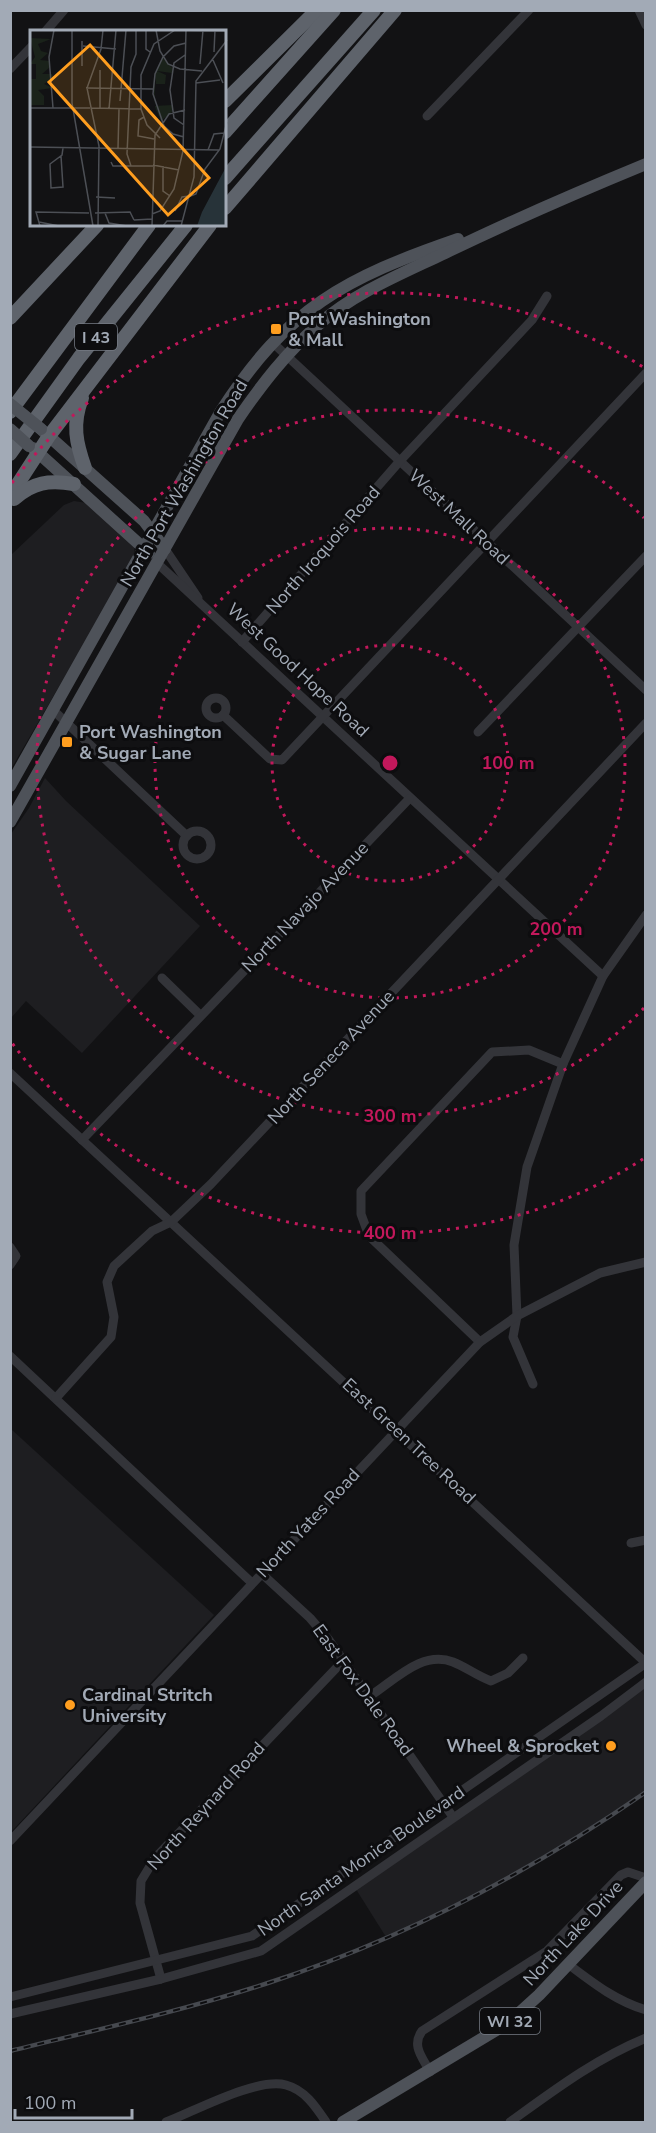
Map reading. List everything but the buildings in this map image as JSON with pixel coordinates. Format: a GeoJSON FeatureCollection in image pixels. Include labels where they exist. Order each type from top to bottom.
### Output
{"type":"FeatureCollection","features":[{"type":"Feature","properties":{"kind":"highway"},"geometry":{"type":"LineString","coordinates":[[226,100],[317,10]]}},
{"type":"Feature","properties":{"kind":"highway"},"geometry":{"type":"LineString","coordinates":[[226,131],[334,10]]}},
{"type":"Feature","properties":{"kind":"highway"},"geometry":{"type":"LineString","coordinates":[[226,177],[374,10]]}},
{"type":"Feature","properties":{"kind":"highway"},"geometry":{"type":"LineString","coordinates":[[226,207],[395,10]]}},
{"type":"Feature","properties":{"kind":"highway"},"geometry":{"type":"LineString","coordinates":[[10,318],[96,226]]}},
{"type":"Feature","properties":{"kind":"highway","name":"I 43"},"geometry":{"type":"LineString","coordinates":[[10,412],[148,226]]}},
{"type":"Feature","properties":{"kind":"highway","name":"I 43"},"geometry":{"type":"LineString","coordinates":[[10,454],[80,358],[185,226]]}},
{"type":"Feature","properties":{"kind":"highway"},"geometry":{"type":"LineString","coordinates":[[10,496],[34,449],[45,433],[87,385],[209,226]]}},
{"type":"Feature","properties":{"kind":"highway"},"geometry":{"type":"LineString","coordinates":[[85,468],[75,435],[75,423],[87,385]]}},
{"type":"Feature","properties":{"kind":"highway"},"geometry":{"type":"LineString","coordinates":[[10,502],[27,488],[50,480],[74,484]]}},
{"type":"Feature","properties":{"kind":"main road","name":"North Port Washington Road"},"geometry":{"type":"LineString","coordinates":[[10,786],[236,387],[273,343],[312,305],[344,285],[397,261],[502,224],[645,164]]}},
{"type":"Feature","properties":{"kind":"main road","name":"North Port Washington Road"},"geometry":{"type":"LineString","coordinates":[[10,822],[264,380],[286,355],[319,324],[355,298],[502,224]]}},
{"type":"Feature","properties":{"kind":"main road","name":"West Good Hope Road"},"geometry":{"type":"LineString","coordinates":[[10,404],[85,468],[153,532],[165,549]]}},
{"type":"Feature","properties":{"kind":"main road","name":"West Good Hope Road"},"geometry":{"type":"LineString","coordinates":[[10,429],[144,547],[157,563]]}},
{"type":"Feature","properties":{"kind":"main road"},"geometry":{"type":"LineString","coordinates":[[201,447],[218,457]]}},
{"type":"Feature","properties":{"kind":"main road"},"geometry":{"type":"LineString","coordinates":[[182,482],[198,492]]}},
{"type":"Feature","properties":{"kind":"main road"},"geometry":{"type":"LineString","coordinates":[[21,767],[36,778]]}},
{"type":"Feature","properties":{"kind":"main road","name":"North Lake Drive"},"geometry":{"type":"LineString","coordinates":[[343,2122],[430,2072],[514,2018],[568,1964],[645,1880]]}},
{"type":"Feature","properties":{"kind":"street"},"geometry":{"type":"LineString","coordinates":[[47,30],[64,10]]}},
{"type":"Feature","properties":{"kind":"street"},"geometry":{"type":"LineString","coordinates":[[427,116],[530,10]]}},
{"type":"Feature","properties":{"kind":"street"},"geometry":{"type":"LineString","coordinates":[[639,10],[645,25]]}},
{"type":"Feature","properties":{"kind":"street"},"geometry":{"type":"LineString","coordinates":[[10,69],[30,48]]}},
{"type":"Feature","properties":{"kind":"street","name":"North Iroquois Road"},"geometry":{"type":"LineString","coordinates":[[242,642],[399,462],[532,320],[547,296]]}},
{"type":"Feature","properties":{"kind":"street","name":"West Mall Road"},"geometry":{"type":"LineString","coordinates":[[273,343],[645,690]]}},
{"type":"Feature","properties":{"kind":"street"},"geometry":{"type":"LineString","coordinates":[[224,715],[270,759],[278,762],[324,718],[645,373]]}},
{"type":"Feature","properties":{"kind":"street","name":"West Good Hope Road"},"geometry":{"type":"LineString","coordinates":[[165,549],[207,610]]}},
{"type":"Feature","properties":{"kind":"street"},"geometry":{"type":"LineString","coordinates":[[478,732],[645,556]]}},
{"type":"Feature","properties":{"kind":"street","name":"West Good Hope Road"},"geometry":{"type":"LineString","coordinates":[[157,563],[409,799],[603,976]]}},
{"type":"Feature","properties":{"kind":"street"},"geometry":{"type":"LineString","coordinates":[[53,710],[187,836]]}},
{"type":"Feature","properties":{"kind":"street","name":"North Seneca Avenue"},"geometry":{"type":"LineString","coordinates":[[56,1398],[111,1337],[114,1321],[107,1282],[111,1270],[152,1231],[171,1222],[211,1185],[645,723]]}},
{"type":"Feature","properties":{"kind":"street","name":"North Navajo Avenue"},"geometry":{"type":"LineString","coordinates":[[82,1140],[409,799]]}},
{"type":"Feature","properties":{"kind":"street"},"geometry":{"type":"LineString","coordinates":[[533,1384],[513,1337],[517,1316],[514,1245],[527,1167],[563,1064],[603,976],[645,915]]}},
{"type":"Feature","properties":{"kind":"street"},"geometry":{"type":"LineString","coordinates":[[162,978],[200,1015]]}},
{"type":"Feature","properties":{"kind":"street"},"geometry":{"type":"LineString","coordinates":[[480,1342],[369,1236],[361,1214],[361,1191],[492,1052],[529,1050],[563,1064]]}},
{"type":"Feature","properties":{"kind":"street","name":"East Green Tree Road"},"geometry":{"type":"LineString","coordinates":[[10,1073],[645,1663]]}},
{"type":"Feature","properties":{"kind":"street"},"geometry":{"type":"LineString","coordinates":[[10,1247],[16,1256],[10,1265]]}},
{"type":"Feature","properties":{"kind":"street","name":"North Yates Road"},"geometry":{"type":"LineString","coordinates":[[10,1841],[480,1342],[517,1316],[600,1273],[645,1262]]}},
{"type":"Feature","properties":{"kind":"street"},"geometry":{"type":"LineString","coordinates":[[10,1356],[109,1446],[146,1485],[252,1583]]}},
{"type":"Feature","properties":{"kind":"street"},"geometry":{"type":"LineString","coordinates":[[631,1543],[645,1540]]}},
{"type":"Feature","properties":{"kind":"street","name":"East Fox Dale Road"},"geometry":{"type":"LineString","coordinates":[[261,1574],[310,1618],[344,1660],[453,1817]]}},
{"type":"Feature","properties":{"kind":"street"},"geometry":{"type":"LineString","coordinates":[[370,1696],[424,1660],[438,1658],[454,1662],[491,1681],[508,1673],[523,1658]]}},
{"type":"Feature","properties":{"kind":"street","name":"North Reynard Road"},"geometry":{"type":"LineString","coordinates":[[161,1979],[140,1903],[141,1881],[155,1858],[344,1660]]}},
{"type":"Feature","properties":{"kind":"street","name":"North Santa Monica Boulevard"},"geometry":{"type":"LineString","coordinates":[[10,1997],[156,1963],[252,1936],[645,1663]]}},
{"type":"Feature","properties":{"kind":"street","name":"North Santa Monica Boulevard"},"geometry":{"type":"LineString","coordinates":[[10,2014],[161,1979],[261,1951],[601,1716],[645,1682]]}},
{"type":"Feature","properties":{"kind":"street"},"geometry":{"type":"LineString","coordinates":[[430,2072],[417,2046],[417,2037],[422,2031],[547,1951],[621,1875],[628,1872],[645,1880]]}},
{"type":"Feature","properties":{"kind":"street"},"geometry":{"type":"LineString","coordinates":[[568,1964],[601,1989],[627,2004],[645,2010]]}},
{"type":"Feature","properties":{"kind":"street"},"geometry":{"type":"LineString","coordinates":[[510,2122],[575,2075],[617,2050],[645,2038]]}},
{"type":"Feature","properties":{"kind":"street"},"geometry":{"type":"LineString","coordinates":[[166,2122],[255,2087],[284,2084],[306,2096],[326,2122]]}},
{"type":"Feature","properties":{"kind":"shaded area"},"geometry":{"type":"Polygon","coordinates":[[[74,501],[87,503],[134,547],[135,556],[11,769],[11,555],[64,505],[74,501]]]}},
{"type":"Feature","properties":{"kind":"shaded area"},"geometry":{"type":"Polygon","coordinates":[[[45,778],[66,801],[200,926],[82,1053],[26,1001],[11,1018],[11,834],[29,808],[45,778]]]}},
{"type":"Feature","properties":{"kind":"shaded area","name":"Cardinal Stritch University"},"geometry":{"type":"Polygon","coordinates":[[[11,1429],[214,1615],[10,1832],[11,1429]]]}},
{"type":"Feature","properties":{"kind":"shaded area"},"geometry":{"type":"Polygon","coordinates":[[[645,1682],[645,1792],[544,1858],[425,1920],[386,1937],[354,1886],[645,1682]]]}},
{"type":"Feature","properties":{"kind":"railway"},"geometry":{"type":"LineString","coordinates":[[10,2051],[234,1994],[365,1947],[463,1902],[510,1877],[602,1822],[646,1792]]}},
{"type":"Feature","properties":{"kind":"place","name":"Port Washington & Mall"},"geometry":{"type":"Point","coordinates":[276,329]}},
{"type":"Feature","properties":{"kind":"place","name":"Port Washington & Sugar Lane"},"geometry":{"type":"Point","coordinates":[67,742]}},
{"type":"Feature","properties":{"kind":"place","name":"Cardinal Stritch University"},"geometry":{"type":"Point","coordinates":[70,1705]}},
{"type":"Feature","properties":{"kind":"place","name":"Wheel & Sprocket"},"geometry":{"type":"Point","coordinates":[611,1746]}}]}
